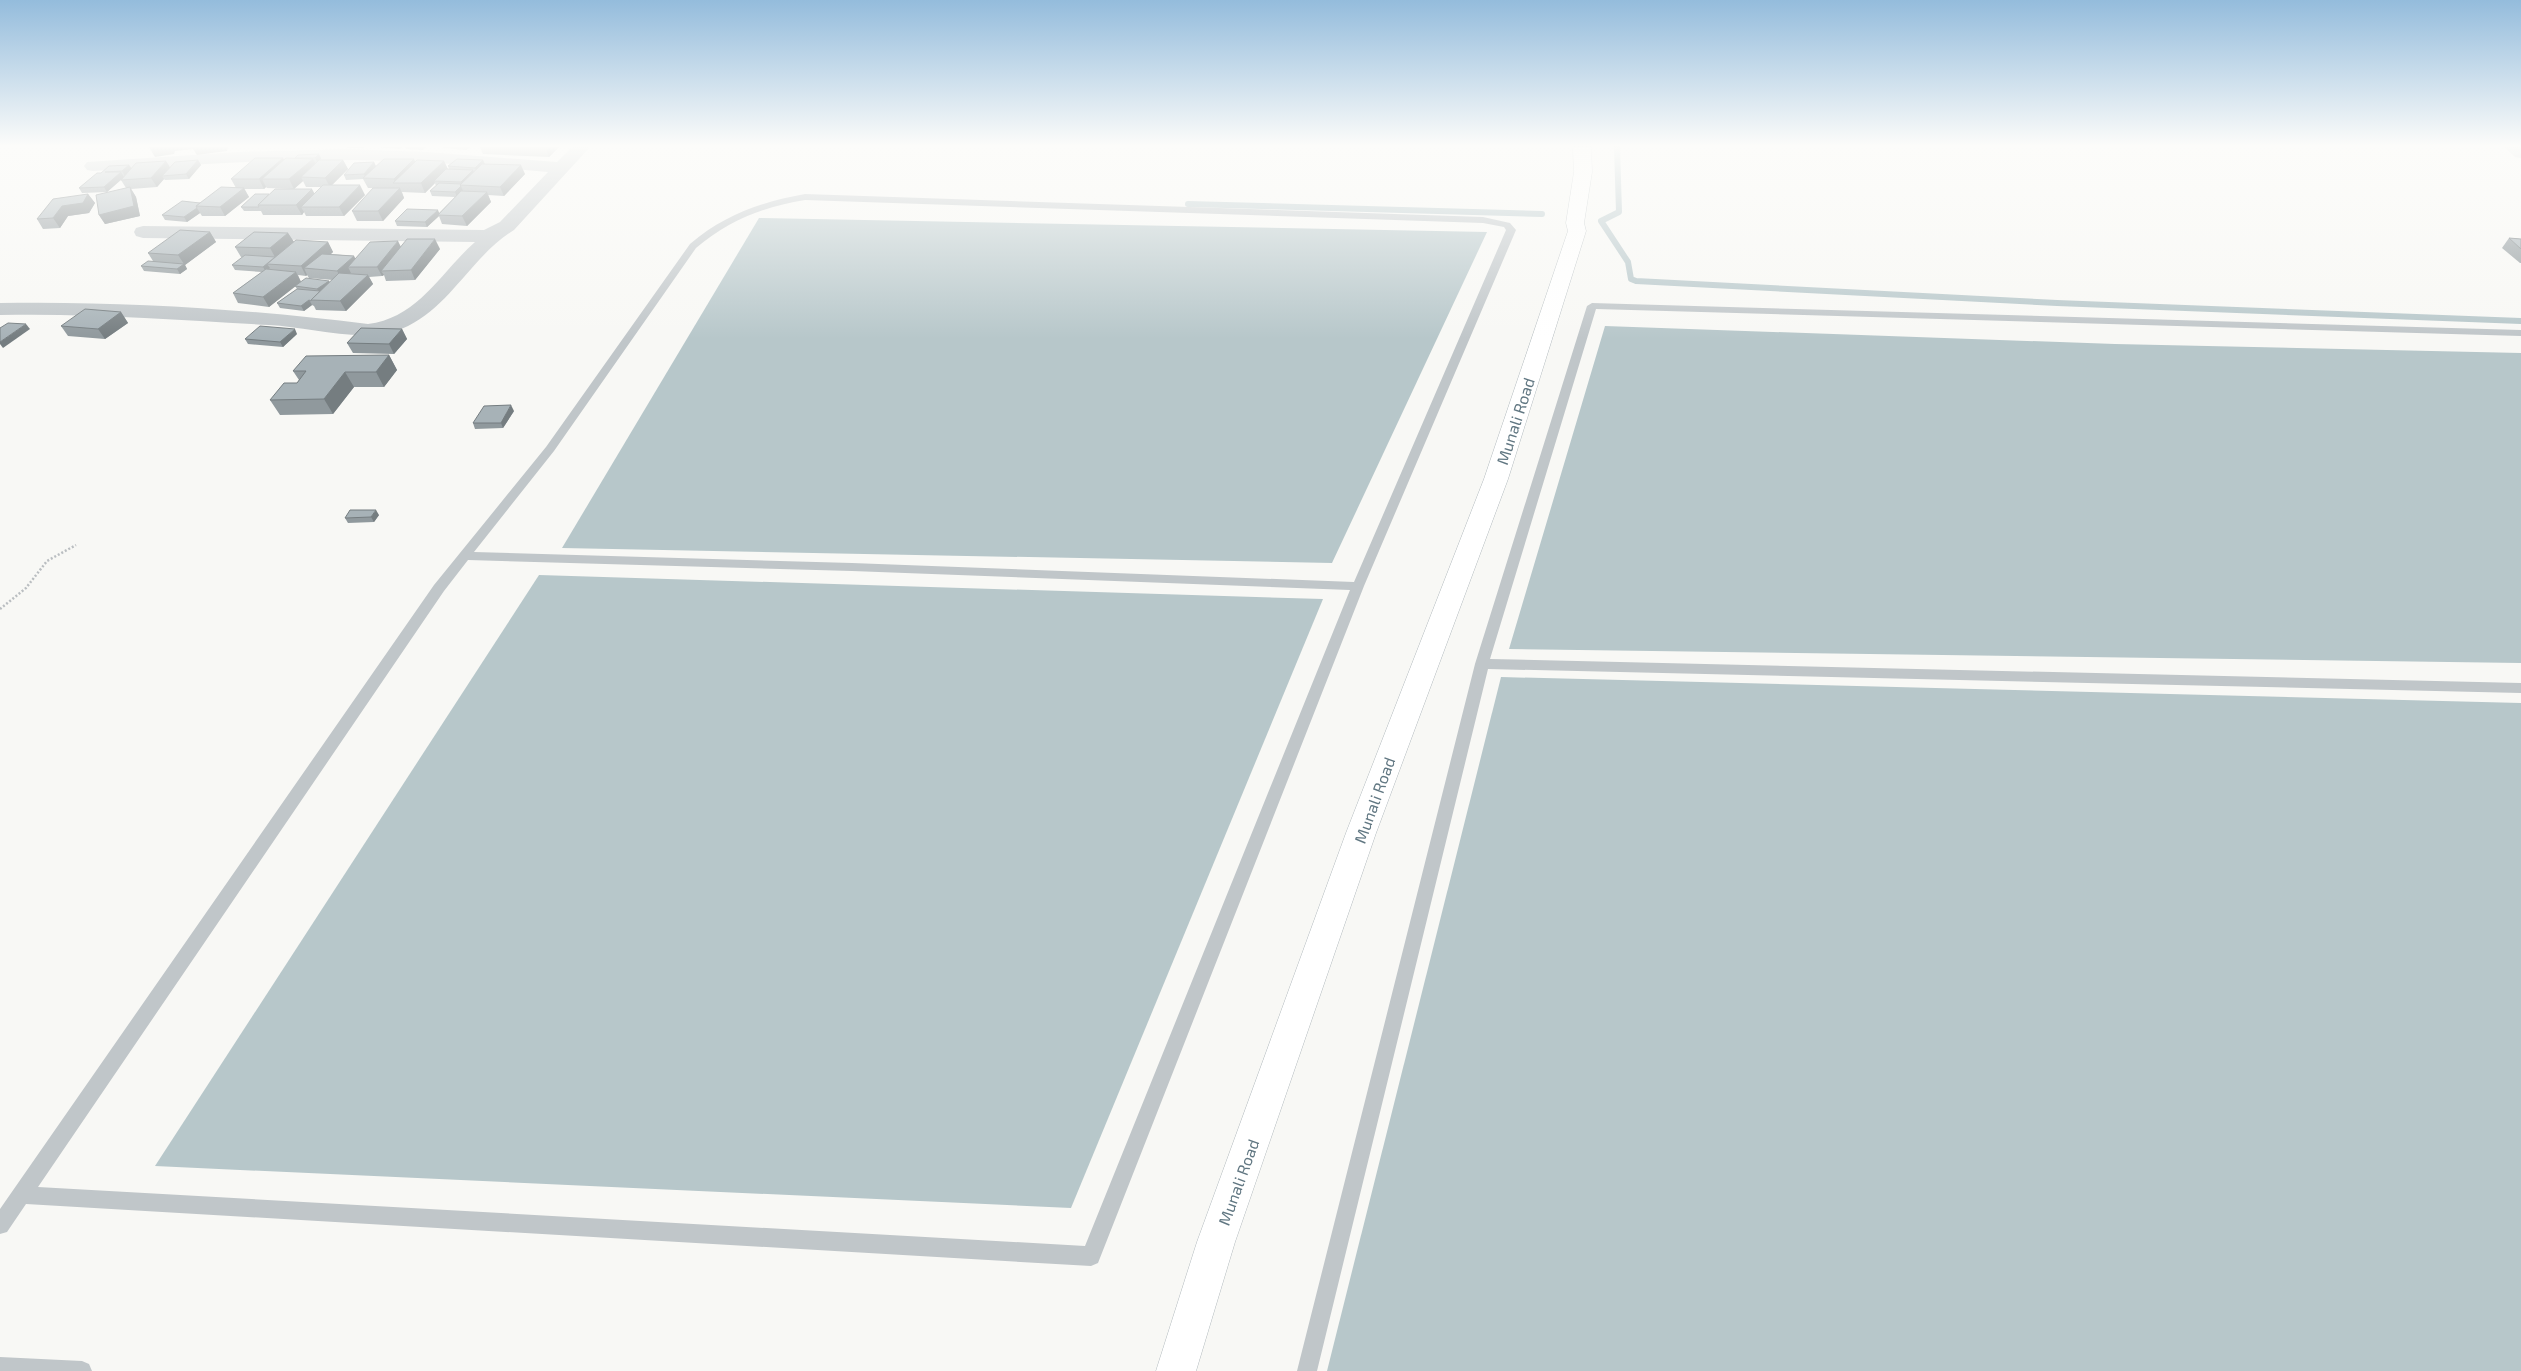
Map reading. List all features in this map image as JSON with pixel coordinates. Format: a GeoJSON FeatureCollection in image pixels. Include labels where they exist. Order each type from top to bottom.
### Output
{"type":"FeatureCollection","features":[{"type":"Feature","properties":{"kind":"main road","name":"Munali Road"},"geometry":{"type":"LineString","coordinates":[[1176,1371],[1216,1242],[1361,833],[1496,478],[1577,231],[1575,223],[1577,211]]}},
{"type":"Feature","properties":{"kind":"main road","name":"Munali Road"},"geometry":{"type":"LineString","coordinates":[[1577,231],[1588,224],[1590,211]]}},
{"type":"Feature","properties":{"kind":"street"},"geometry":{"type":"LineString","coordinates":[[0,309],[50,308],[195,314],[289,320],[368,330],[384,328],[401,322],[438,295],[472,254],[506,226],[520,211]]}},
{"type":"Feature","properties":{"kind":"street"},"geometry":{"type":"LineString","coordinates":[[143,232],[476,237],[494,234]]}},
{"type":"Feature","properties":{"kind":"lane"},"geometry":{"type":"LineString","coordinates":[[0,1225],[439,588],[550,449],[693,246],[710,230],[737,214],[747,211]]}},
{"type":"Feature","properties":{"kind":"lane"},"geometry":{"type":"LineString","coordinates":[[21,1195],[1091,1256],[1358,586],[1511,230],[1507,224],[1483,220],[1217,211]]}},
{"type":"Feature","properties":{"kind":"lane"},"geometry":{"type":"LineString","coordinates":[[1306,1371],[1482,664],[1592,306],[2521,333]]}},
{"type":"Feature","properties":{"kind":"lane"},"geometry":{"type":"LineString","coordinates":[[464,556],[852,567],[1358,586]]}},
{"type":"Feature","properties":{"kind":"lane"},"geometry":{"type":"LineString","coordinates":[[1482,664],[2521,688]]}},
{"type":"Feature","properties":{"kind":"lane"},"geometry":{"type":"LineString","coordinates":[[0,1367],[82,1371]]}},
{"type":"Feature","properties":{"kind":"path"},"geometry":{"type":"LineString","coordinates":[[0,609],[26,588],[47,561],[76,545]]}},
{"type":"Feature","properties":{"kind":"shaded area"},"geometry":{"type":"Polygon","coordinates":[[[759,218],[1487,232],[1332,563],[562,548],[759,218]]]}},
{"type":"Feature","properties":{"kind":"shaded area"},"geometry":{"type":"Polygon","coordinates":[[[1605,326],[2115,344],[2521,353],[2521,663],[1509,649],[1605,326]]]}},
{"type":"Feature","properties":{"kind":"shaded area"},"geometry":{"type":"Polygon","coordinates":[[[539,575],[1323,599],[1071,1208],[155,1166],[539,575]]]}},
{"type":"Feature","properties":{"kind":"shaded area"},"geometry":{"type":"Polygon","coordinates":[[[1501,677],[2521,703],[2521,1371],[1327,1371],[1501,677]]]}},
{"type":"Feature","properties":{"kind":"building"},"geometry":{"type":"Polygon","coordinates":[[[43,211],[58,211],[53,218],[37,219],[43,211]]]}},
{"type":"Feature","properties":{"kind":"building"},"geometry":{"type":"Polygon","coordinates":[[[98,211],[115,211],[99,215],[98,211]]]}},
{"type":"Feature","properties":{"kind":"building"},"geometry":{"type":"Polygon","coordinates":[[[168,211],[193,211],[184,217],[162,215],[168,211]]]}},
{"type":"Feature","properties":{"kind":"building"},"geometry":{"type":"Polygon","coordinates":[[[405,211],[437,211],[425,222],[395,221],[405,211]]]}},
{"type":"Feature","properties":{"kind":"building"},"geometry":{"type":"Polygon","coordinates":[[[442,211],[467,211],[462,216],[438,215],[442,211]]]}},
{"type":"Feature","properties":{"kind":"building"},"geometry":{"type":"Polygon","coordinates":[[[180,230],[210,232],[178,255],[148,253],[180,230]]]}},
{"type":"Feature","properties":{"kind":"building"},"geometry":{"type":"Polygon","coordinates":[[[254,232],[288,233],[270,248],[235,247],[254,232]]]}},
{"type":"Feature","properties":{"kind":"building"},"geometry":{"type":"Polygon","coordinates":[[[2509,238],[2521,239],[2521,249],[2509,238]]]}},
{"type":"Feature","properties":{"kind":"building"},"geometry":{"type":"Polygon","coordinates":[[[407,239],[435,239],[411,270],[381,271],[407,239]]]}},
{"type":"Feature","properties":{"kind":"building"},"geometry":{"type":"Polygon","coordinates":[[[296,240],[328,242],[301,266],[267,264],[296,240]]]}},
{"type":"Feature","properties":{"kind":"building"},"geometry":{"type":"Polygon","coordinates":[[[398,241],[377,267],[348,267],[370,242],[398,241]]]}},
{"type":"Feature","properties":{"kind":"building"},"geometry":{"type":"Polygon","coordinates":[[[322,254],[354,256],[337,271],[304,268],[322,254]]]}},
{"type":"Feature","properties":{"kind":"building"},"geometry":{"type":"Polygon","coordinates":[[[245,255],[275,257],[263,267],[232,265],[245,255]]]}},
{"type":"Feature","properties":{"kind":"building"},"geometry":{"type":"Polygon","coordinates":[[[148,261],[184,264],[177,269],[141,266],[148,261]]]}},
{"type":"Feature","properties":{"kind":"building"},"geometry":{"type":"Polygon","coordinates":[[[266,269],[296,272],[263,297],[233,293],[266,269]]]}},
{"type":"Feature","properties":{"kind":"building"},"geometry":{"type":"Polygon","coordinates":[[[339,273],[368,275],[340,301],[311,300],[339,273]]]}},
{"type":"Feature","properties":{"kind":"building"},"geometry":{"type":"Polygon","coordinates":[[[306,278],[329,281],[317,289],[295,286],[306,278]]]}},
{"type":"Feature","properties":{"kind":"building"},"geometry":{"type":"Polygon","coordinates":[[[297,289],[320,291],[311,301],[309,300],[301,306],[277,303],[297,289]]]}},
{"type":"Feature","properties":{"kind":"building"},"geometry":{"type":"Polygon","coordinates":[[[85,309],[121,312],[98,329],[61,326],[85,309]]]}},
{"type":"Feature","properties":{"kind":"building"},"geometry":{"type":"Polygon","coordinates":[[[8,323],[26,324],[0,342],[0,328],[8,323]]]}},
{"type":"Feature","properties":{"kind":"building"},"geometry":{"type":"Polygon","coordinates":[[[260,326],[295,329],[280,342],[245,339],[260,326]]]}},
{"type":"Feature","properties":{"kind":"building"},"geometry":{"type":"Polygon","coordinates":[[[361,328],[402,329],[389,344],[347,343],[361,328]]]}},
{"type":"Feature","properties":{"kind":"building"},"geometry":{"type":"Polygon","coordinates":[[[389,355],[376,372],[345,372],[324,399],[270,400],[284,383],[297,383],[306,371],[293,371],[306,356],[389,355]]]}},
{"type":"Feature","properties":{"kind":"building"},"geometry":{"type":"Polygon","coordinates":[[[511,405],[501,423],[473,423],[484,406],[511,405]]]}},
{"type":"Feature","properties":{"kind":"building"},"geometry":{"type":"Polygon","coordinates":[[[350,510],[376,510],[371,517],[345,518],[350,510]]]}},
{"type":"Feature","properties":{"kind":"waterway"},"geometry":{"type":"LineString","coordinates":[[1435,211],[1542,214]]}},
{"type":"Feature","properties":{"kind":"waterway"},"geometry":{"type":"LineString","coordinates":[[1619,211],[1601,221],[1628,262],[1631,279],[1636,281],[2057,303],[2521,321]]}}]}
